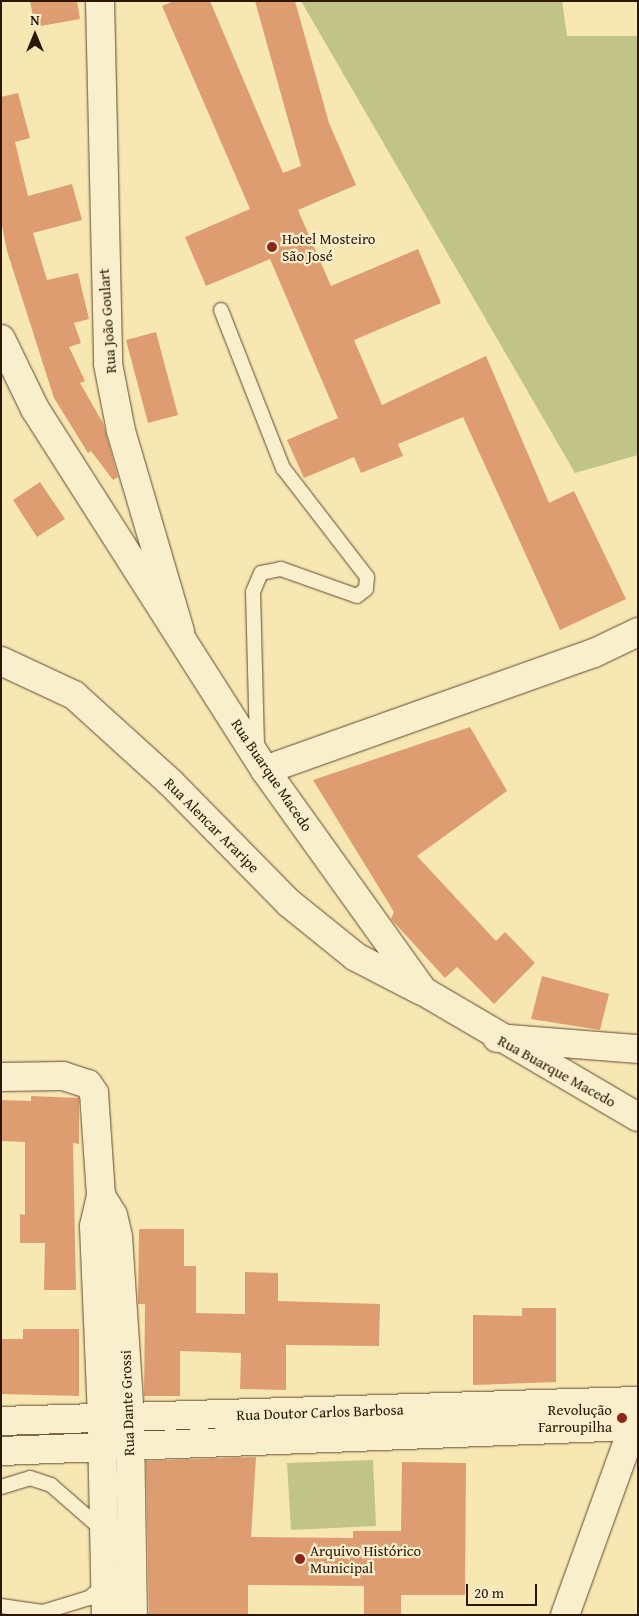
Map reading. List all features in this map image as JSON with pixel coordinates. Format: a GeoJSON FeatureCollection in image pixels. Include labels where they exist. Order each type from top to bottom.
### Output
{"type":"FeatureCollection","features":[{"type":"Feature","properties":{"kind":"street","name":"Rua João Goulart"},"geometry":{"type":"LineString","coordinates":[[100,1],[108,364],[121,431],[180,632]]}},
{"type":"Feature","properties":{"kind":"street","name":"Rua Buarque Macedo"},"geometry":{"type":"LineString","coordinates":[[1,339],[35,410],[180,632],[261,764],[423,992],[496,1038],[638,1117]]}},
{"type":"Feature","properties":{"kind":"street"},"geometry":{"type":"LineString","coordinates":[[261,764],[594,653],[638,632]]}},
{"type":"Feature","properties":{"kind":"street","name":"Rua Alencar Araripe"},"geometry":{"type":"LineString","coordinates":[[1,661],[74,695],[170,782],[289,903],[356,957],[423,992]]}},
{"type":"Feature","properties":{"kind":"street"},"geometry":{"type":"LineString","coordinates":[[496,1038],[638,1049]]}},
{"type":"Feature","properties":{"kind":"street","name":"Rua Dante Grossi"},"geometry":{"type":"LineString","coordinates":[[1,1077],[78,1078],[94,1093],[101,1196],[94,1226],[103,1448],[106,1615]]}},
{"type":"Feature","properties":{"kind":"street","name":"Rua Dante Grossi"},"geometry":{"type":"LineString","coordinates":[[101,1196],[113,1215],[118,1236],[130,1418],[133,1615]]}},
{"type":"Feature","properties":{"kind":"street"},"geometry":{"type":"LineString","coordinates":[[565,1615],[636,1414]]}},
{"type":"Feature","properties":{"kind":"street","name":"Rua Doutor Carlos Barbosa"},"geometry":{"type":"LineString","coordinates":[[1,1421],[130,1418],[360,1424],[636,1414]]}},
{"type":"Feature","properties":{"kind":"street","name":"Rua Doutor Carlos Barbosa"},"geometry":{"type":"LineString","coordinates":[[1,1451],[129,1447],[360,1424]]}},
{"type":"Feature","properties":{"kind":"lane"},"geometry":{"type":"LineString","coordinates":[[221,310],[283,468],[367,577],[366,589],[357,596],[281,569],[261,573],[253,592],[261,764]]}},
{"type":"Feature","properties":{"kind":"lane"},"geometry":{"type":"LineString","coordinates":[[1,1487],[30,1478],[51,1485],[104,1530]]}},
{"type":"Feature","properties":{"kind":"lane"},"geometry":{"type":"LineString","coordinates":[[1,1606],[43,1612],[89,1598],[105,1585]]}},
{"type":"Feature","properties":{"kind":"green space"},"geometry":{"type":"Polygon","coordinates":[[[301,1],[562,1],[567,36],[638,36],[638,455],[575,473],[301,1]]]}},
{"type":"Feature","properties":{"kind":"green space"},"geometry":{"type":"Polygon","coordinates":[[[373,1460],[376,1526],[291,1530],[287,1463],[373,1460]]]}},
{"type":"Feature","properties":{"kind":"building"},"geometry":{"type":"Polygon","coordinates":[[[30,1],[77,1],[80,19],[35,27],[30,1]]]}},
{"type":"Feature","properties":{"kind":"building"},"geometry":{"type":"Polygon","coordinates":[[[174,1],[210,1],[283,173],[301,166],[255,1],[295,1],[329,123],[356,185],[298,210],[331,286],[418,249],[441,303],[354,340],[382,405],[486,356],[549,503],[574,491],[626,599],[560,630],[463,417],[398,444],[403,456],[361,473],[354,457],[304,478],[287,440],[338,418],[270,259],[206,286],[185,237],[250,209],[162,6],[174,1]]]}},
{"type":"Feature","properties":{"kind":"building"},"geometry":{"type":"Polygon","coordinates":[[[18,93],[30,138],[15,142],[28,196],[72,184],[82,220],[33,233],[47,280],[78,273],[89,319],[74,323],[81,343],[69,347],[85,381],[80,383],[103,423],[118,477],[113,480],[91,451],[88,453],[54,398],[7,251],[1,220],[1,97],[18,93]]]}},
{"type":"Feature","properties":{"kind":"building"},"geometry":{"type":"Polygon","coordinates":[[[156,332],[178,415],[148,423],[126,340],[156,332]]]}},
{"type":"Feature","properties":{"kind":"building"},"geometry":{"type":"Polygon","coordinates":[[[40,482],[65,519],[37,537],[13,500],[40,482]]]}},
{"type":"Feature","properties":{"kind":"building"},"geometry":{"type":"Polygon","coordinates":[[[470,727],[507,791],[417,856],[496,941],[505,932],[535,963],[494,1004],[457,967],[445,978],[391,919],[394,912],[313,780],[470,727]]]}},
{"type":"Feature","properties":{"kind":"building"},"geometry":{"type":"Polygon","coordinates":[[[542,976],[609,994],[600,1030],[531,1019],[542,976]]]}},
{"type":"Feature","properties":{"kind":"building"},"geometry":{"type":"Polygon","coordinates":[[[31,1096],[79,1098],[79,1144],[73,1143],[76,1290],[44,1290],[45,1243],[20,1243],[20,1214],[25,1215],[25,1142],[1,1141],[1,1100],[31,1101],[31,1096]]]}},
{"type":"Feature","properties":{"kind":"building"},"geometry":{"type":"Polygon","coordinates":[[[139,1229],[184,1229],[184,1266],[196,1266],[196,1313],[245,1314],[245,1272],[278,1273],[278,1301],[380,1304],[379,1346],[286,1345],[286,1390],[240,1389],[241,1353],[180,1351],[180,1396],[144,1396],[145,1304],[138,1304],[139,1229]]]}},
{"type":"Feature","properties":{"kind":"building"},"geometry":{"type":"Polygon","coordinates":[[[522,1308],[556,1308],[556,1382],[473,1385],[473,1315],[522,1316],[522,1308]]]}},
{"type":"Feature","properties":{"kind":"building"},"geometry":{"type":"Polygon","coordinates":[[[23,1329],[79,1329],[79,1396],[1,1394],[1,1339],[23,1339],[23,1329]]]}},
{"type":"Feature","properties":{"kind":"building"},"geometry":{"type":"Polygon","coordinates":[[[256,1457],[251,1537],[353,1538],[353,1531],[401,1531],[402,1462],[466,1463],[465,1595],[401,1595],[401,1615],[364,1615],[364,1586],[248,1585],[248,1614],[149,1614],[146,1461],[256,1457]]]}},
{"type":"Feature","properties":{"kind":"place","name":"Hotel Mosteiro São José"},"geometry":{"type":"Point","coordinates":[272,247]}},
{"type":"Feature","properties":{"kind":"place","name":"Revolução Farroupilha"},"geometry":{"type":"Point","coordinates":[622,1418]}},
{"type":"Feature","properties":{"kind":"place","name":"Arquivo Histórico Municipal"},"geometry":{"type":"Point","coordinates":[300,1559]}}]}
